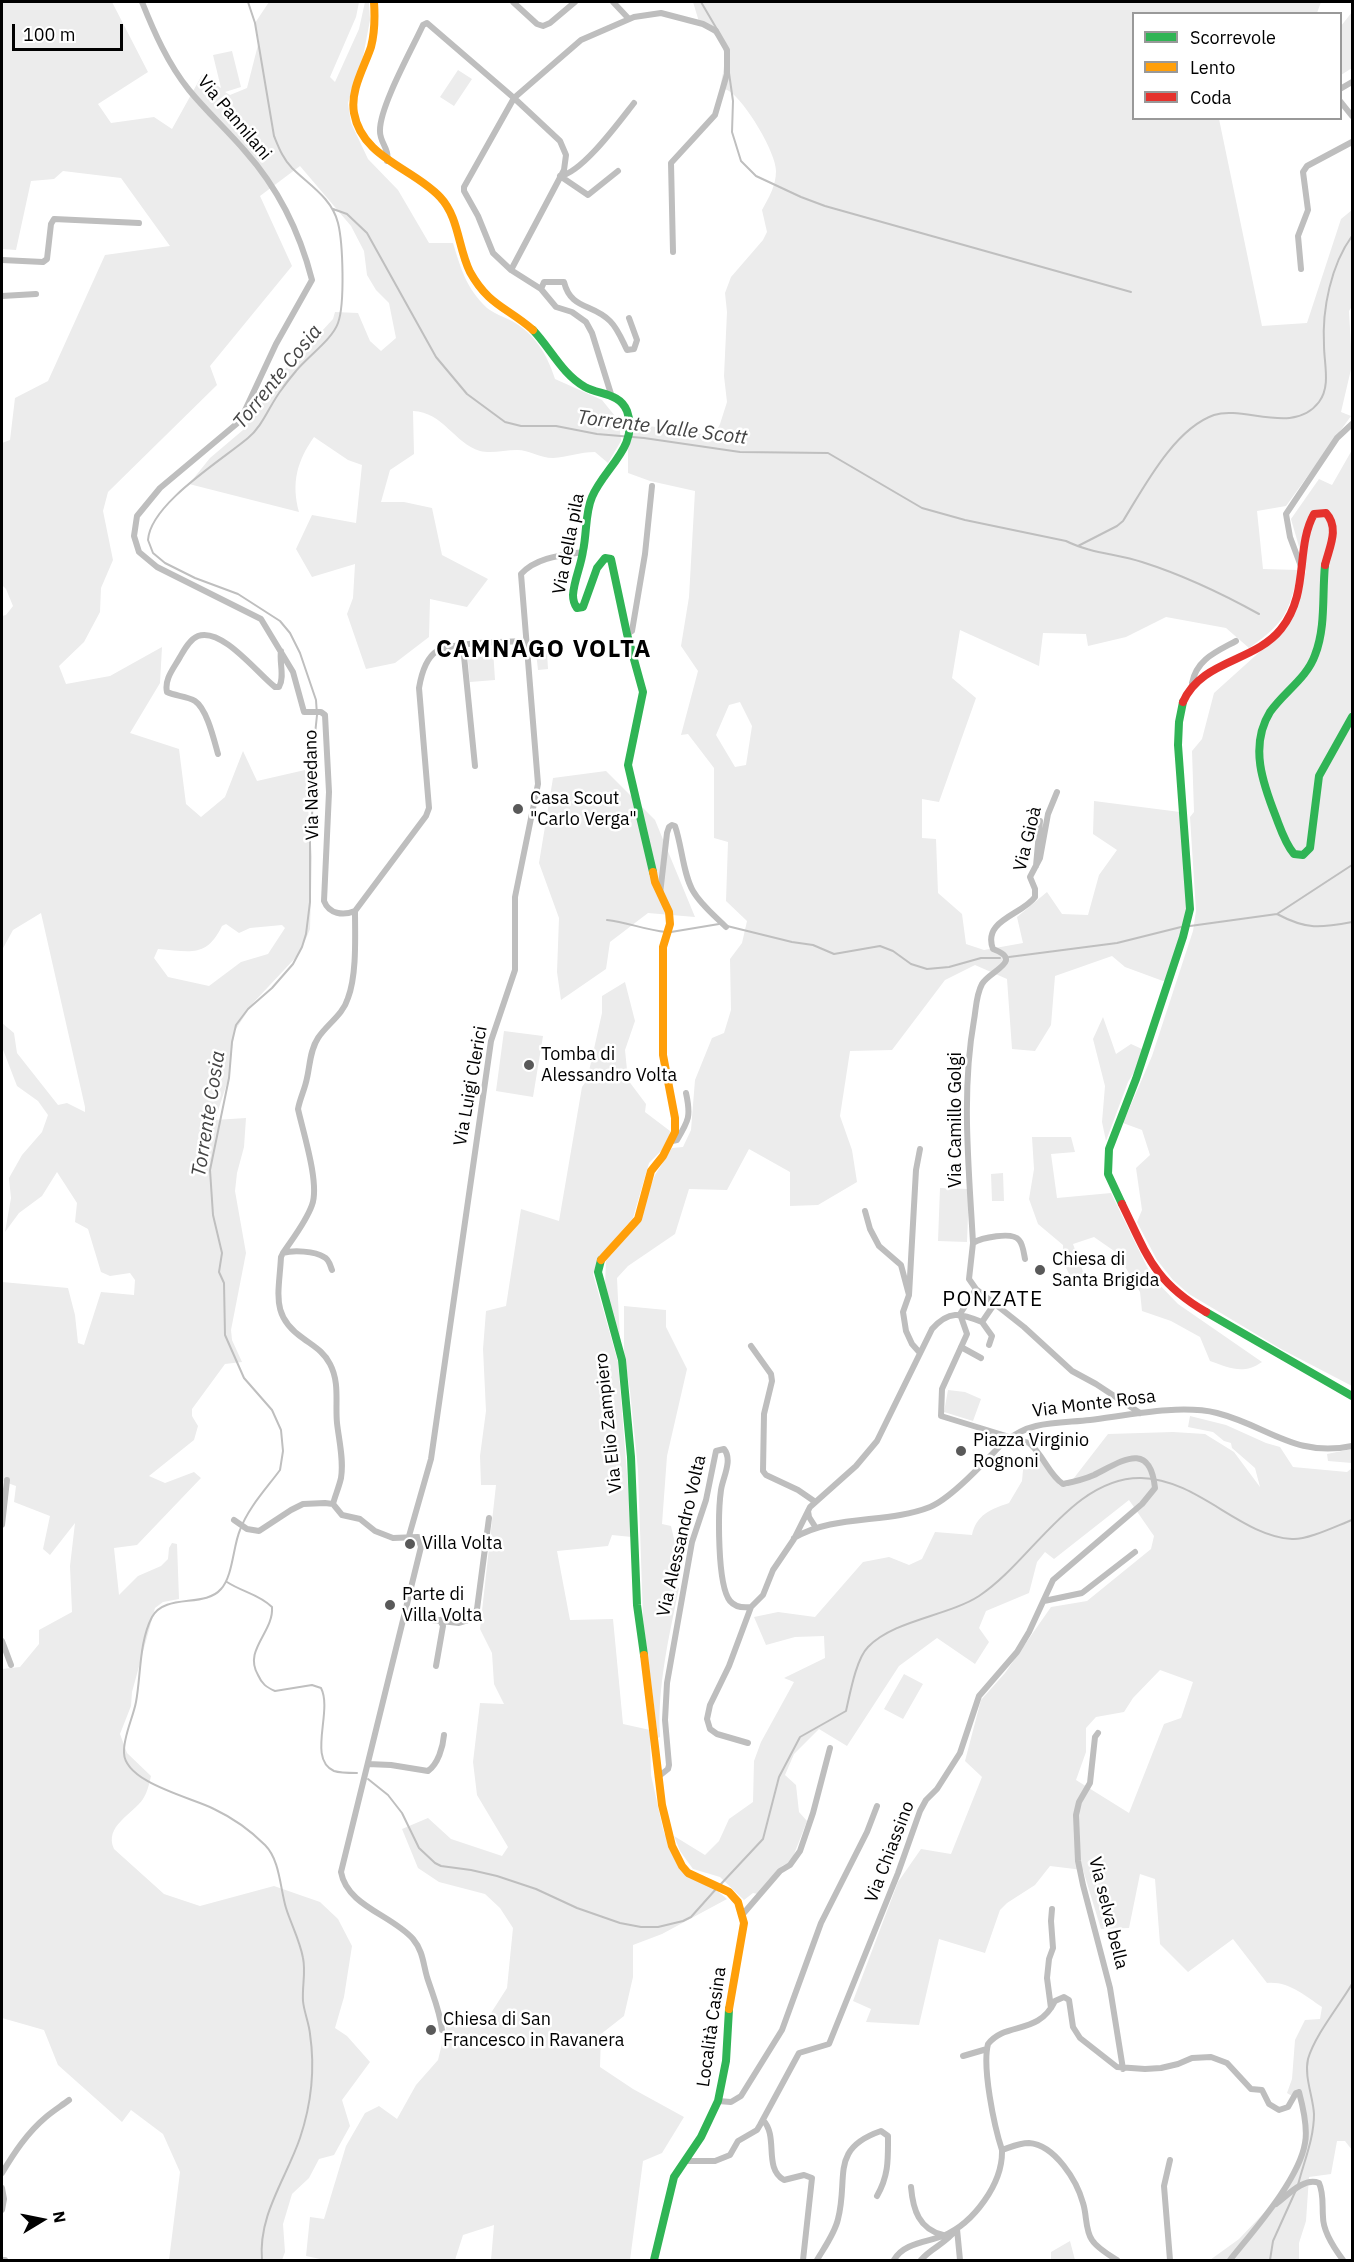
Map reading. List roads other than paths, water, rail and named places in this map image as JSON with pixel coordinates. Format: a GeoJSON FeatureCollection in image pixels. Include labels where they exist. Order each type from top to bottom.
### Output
{"type":"FeatureCollection","features":[{"type":"Feature","properties":{"kind":"street","name":"Via Pannilani"},"geometry":{"type":"LineString","coordinates":[[142,2],[156,37],[188,89],[248,153],[284,206],[304,248],[312,280],[276,344],[240,421],[160,488],[137,516],[135,526],[134,536],[139,552],[157,567],[261,619]]}},
{"type":"Feature","properties":{"kind":"street"},"geometry":{"type":"LineString","coordinates":[[374,2],[373,38],[354,95],[353,106],[355,120],[364,135],[387,161],[436,193],[456,225],[463,255],[480,289],[495,306],[534,331],[553,358],[570,375],[586,387],[611,394]]}},
{"type":"Feature","properties":{"kind":"street"},"geometry":{"type":"LineString","coordinates":[[513,2],[537,24],[543,26],[575,2]]}},
{"type":"Feature","properties":{"kind":"street"},"geometry":{"type":"LineString","coordinates":[[613,2],[629,19]]}},
{"type":"Feature","properties":{"kind":"street"},"geometry":{"type":"LineString","coordinates":[[611,394],[592,333],[586,322],[572,312],[556,307],[541,289],[511,270],[493,253],[464,187],[514,98],[581,40],[629,19],[661,13],[703,24],[716,31],[727,51],[727,74],[715,115],[671,163],[673,252]]}},
{"type":"Feature","properties":{"kind":"street"},"geometry":{"type":"LineString","coordinates":[[387,161],[388,155],[380,138],[385,107],[423,25],[427,23],[444,35],[561,141],[566,154],[564,170],[511,270]]}},
{"type":"Feature","properties":{"kind":"street"},"geometry":{"type":"LineString","coordinates":[[1342,102],[1353,116]]}},
{"type":"Feature","properties":{"kind":"street"},"geometry":{"type":"LineString","coordinates":[[560,176],[566,176],[582,165],[634,104]]}},
{"type":"Feature","properties":{"kind":"street"},"geometry":{"type":"LineString","coordinates":[[1301,270],[1298,236],[1308,210],[1303,172],[1307,166],[1353,142]]}},
{"type":"Feature","properties":{"kind":"street"},"geometry":{"type":"LineString","coordinates":[[588,195],[618,171]]}},
{"type":"Feature","properties":{"kind":"street"},"geometry":{"type":"LineString","coordinates":[[560,176],[588,195],[593,202]]}},
{"type":"Feature","properties":{"kind":"street"},"geometry":{"type":"LineString","coordinates":[[2,260],[43,262],[47,260],[51,224],[54,219],[139,223]]}},
{"type":"Feature","properties":{"kind":"street"},"geometry":{"type":"LineString","coordinates":[[541,289],[544,282],[564,282],[567,295],[610,321],[627,350],[634,349],[637,340],[629,318]]}},
{"type":"Feature","properties":{"kind":"street"},"geometry":{"type":"LineString","coordinates":[[2,296],[36,294]]}},
{"type":"Feature","properties":{"kind":"street","name":"Via della pila"},"geometry":{"type":"LineString","coordinates":[[611,394],[624,403],[631,429],[620,457],[593,494],[573,597],[574,606],[578,608],[585,603],[599,564],[604,558],[611,559],[627,634]]}},
{"type":"Feature","properties":{"kind":"street"},"geometry":{"type":"LineString","coordinates":[[1303,569],[1290,537],[1286,514],[1337,438],[1353,424]]}},
{"type":"Feature","properties":{"kind":"street"},"geometry":{"type":"LineString","coordinates":[[652,486],[643,565],[632,631],[627,634],[643,692],[628,765],[655,882],[669,912],[670,924],[663,948],[663,1055],[675,1118],[675,1132],[672,1141]]}},
{"type":"Feature","properties":{"kind":"street"},"geometry":{"type":"LineString","coordinates":[[1192,683],[1216,666],[1265,643],[1281,629],[1294,606],[1303,569],[1309,522],[1314,514],[1326,513],[1330,516],[1333,530],[1325,564],[1323,624],[1317,650],[1309,669],[1281,699],[1266,720],[1260,735],[1261,770],[1287,846],[1294,854],[1303,855],[1310,848],[1315,792],[1319,776],[1338,739],[1353,717]]}},
{"type":"Feature","properties":{"kind":"street","name":"Via Luigi Clerici"},"geometry":{"type":"LineString","coordinates":[[409,1536],[430,1459],[491,1041],[515,970],[515,897],[538,784],[521,574],[531,566],[551,557],[583,552]]}},
{"type":"Feature","properties":{"kind":"street","name":"Via Navedano"},"geometry":{"type":"LineString","coordinates":[[261,619],[292,672],[304,712],[321,712],[325,715],[329,792],[324,894],[326,907],[345,914],[355,911]]}},
{"type":"Feature","properties":{"kind":"street"},"geometry":{"type":"LineString","coordinates":[[218,754],[201,707],[190,699],[172,695],[165,688],[168,677],[182,653],[198,636],[205,635],[225,642],[242,654],[274,687],[279,687],[282,682],[281,650]]}},
{"type":"Feature","properties":{"kind":"street"},"geometry":{"type":"LineString","coordinates":[[333,1504],[341,1478],[342,1465],[335,1375],[320,1348],[285,1323],[279,1305],[281,1257],[303,1223],[312,1205],[315,1191],[298,1109],[300,1099],[307,1080],[310,1056],[317,1039],[341,1012],[348,999],[352,985],[355,911],[426,816],[429,808],[419,688],[422,674],[435,652],[448,647],[525,641]]}},
{"type":"Feature","properties":{"kind":"street"},"geometry":{"type":"LineString","coordinates":[[1236,641],[1208,656],[1194,671],[1192,683],[1181,704],[1177,720],[1190,909],[1183,937],[1136,1079],[1109,1149],[1108,1174],[1151,1264],[1183,1299],[1281,1357],[1353,1396]]}},
{"type":"Feature","properties":{"kind":"street"},"geometry":{"type":"LineString","coordinates":[[463,646],[475,766]]}},
{"type":"Feature","properties":{"kind":"street","name":"Via Gioà"},"geometry":{"type":"LineString","coordinates":[[999,970],[1006,962],[1005,956],[993,949],[992,933],[997,924],[1025,907],[1035,897],[1035,889],[1030,877],[1040,858],[1048,814],[1057,792]]}},
{"type":"Feature","properties":{"kind":"street"},"geometry":{"type":"LineString","coordinates":[[1036,867],[1040,821]]}},
{"type":"Feature","properties":{"kind":"street"},"geometry":{"type":"LineString","coordinates":[[660,894],[667,833],[672,825],[675,826],[679,837],[691,889],[726,927]]}},
{"type":"Feature","properties":{"kind":"street","name":"Via Camillo Golgi"},"geometry":{"type":"LineString","coordinates":[[976,1289],[969,1279],[973,1243],[967,1064],[979,990],[986,978],[999,970]]}},
{"type":"Feature","properties":{"kind":"street"},"geometry":{"type":"LineString","coordinates":[[672,1141],[677,1140],[689,1120],[690,1110],[686,1093]]}},
{"type":"Feature","properties":{"kind":"street","name":"Via Elio Zampiero"},"geometry":{"type":"LineString","coordinates":[[658,1778],[656,1745],[637,1605],[631,1457],[622,1360],[598,1272],[602,1260],[638,1219],[651,1171],[672,1141]]}},
{"type":"Feature","properties":{"kind":"street"},"geometry":{"type":"LineString","coordinates":[[920,1149],[916,1170],[909,1295],[903,1312],[912,1344],[920,1353]]}},
{"type":"Feature","properties":{"kind":"street"},"geometry":{"type":"LineString","coordinates":[[865,1211],[870,1229],[879,1246],[901,1265],[909,1295]]}},
{"type":"Feature","properties":{"kind":"street"},"geometry":{"type":"LineString","coordinates":[[973,1243],[980,1238],[988,1237],[1016,1238],[1020,1241],[1025,1259]]}},
{"type":"Feature","properties":{"kind":"street"},"geometry":{"type":"LineString","coordinates":[[283,1253],[290,1251],[323,1255],[332,1270]]}},
{"type":"Feature","properties":{"kind":"street"},"geometry":{"type":"LineString","coordinates":[[960,1314],[976,1289],[1072,1371],[1141,1413]]}},
{"type":"Feature","properties":{"kind":"street"},"geometry":{"type":"LineString","coordinates":[[982,1322],[995,1303]]}},
{"type":"Feature","properties":{"kind":"street"},"geometry":{"type":"LineString","coordinates":[[960,1314],[967,1334],[961,1347],[981,1358]]}},
{"type":"Feature","properties":{"kind":"street"},"geometry":{"type":"LineString","coordinates":[[748,1743],[717,1734],[710,1729],[707,1719],[710,1705],[729,1666],[751,1607],[763,1595],[773,1570],[794,1539],[814,1501],[849,1473],[873,1447],[932,1329],[943,1318],[960,1314],[982,1322],[992,1336],[988,1345]]}},
{"type":"Feature","properties":{"kind":"street"},"geometry":{"type":"LineString","coordinates":[[751,1346],[771,1374],[772,1380],[764,1414],[763,1472],[814,1501]]}},
{"type":"Feature","properties":{"kind":"street","name":"Via Chiassino"},"geometry":{"type":"LineString","coordinates":[[763,2120],[799,2053],[830,2044],[898,1873],[920,1811],[960,1753],[980,1696],[989,1682],[1000,1673],[1017,1652],[1053,1580],[1142,1504],[1155,1488],[1153,1471],[1144,1460],[1131,1458],[1117,1462],[1093,1476],[1063,1484],[1056,1480],[1038,1450],[1029,1443],[941,1416],[942,1389],[961,1347]]}},
{"type":"Feature","properties":{"kind":"street","name":"Via Monte Rosa"},"geometry":{"type":"LineString","coordinates":[[794,1539],[816,1528],[913,1512],[936,1505],[1003,1443],[1023,1430],[1036,1426],[1141,1413],[1193,1410],[1227,1416],[1303,1447],[1332,1449],[1353,1446]]}},
{"type":"Feature","properties":{"kind":"street","name":"Via Alessandro Volta"},"geometry":{"type":"LineString","coordinates":[[658,1778],[668,1769],[669,1765],[666,1720],[667,1683],[692,1542],[706,1500],[716,1451],[721,1449],[727,1452],[728,1457],[721,1489],[723,1578],[730,1602],[741,1608],[751,1607]]}},
{"type":"Feature","properties":{"kind":"street"},"geometry":{"type":"LineString","coordinates":[[2,1525],[7,1480]]}},
{"type":"Feature","properties":{"kind":"street"},"geometry":{"type":"LineString","coordinates":[[234,1520],[247,1529],[259,1530],[291,1510],[303,1504],[315,1502],[333,1504],[342,1515],[360,1519],[375,1531],[393,1538],[418,1537],[421,1547],[405,1617],[341,1872],[346,1889],[358,1900],[399,1925],[421,1949],[427,1976],[439,2008],[442,2031]]}},
{"type":"Feature","properties":{"kind":"street"},"geometry":{"type":"LineString","coordinates":[[808,1511],[816,1528]]}},
{"type":"Feature","properties":{"kind":"street"},"geometry":{"type":"LineString","coordinates":[[405,1617],[466,1622],[472,1619],[477,1610],[489,1518]]}},
{"type":"Feature","properties":{"kind":"street"},"geometry":{"type":"LineString","coordinates":[[1044,1601],[1082,1593],[1135,1551]]}},
{"type":"Feature","properties":{"kind":"street"},"geometry":{"type":"LineString","coordinates":[[436,1666],[443,1626],[440,1620]]}},
{"type":"Feature","properties":{"kind":"street"},"geometry":{"type":"LineString","coordinates":[[2,1641],[11,1665]]}},
{"type":"Feature","properties":{"kind":"street","name":"Via selva bella"},"geometry":{"type":"LineString","coordinates":[[1098,1732],[1095,1737],[1090,1783],[1079,1802],[1076,1815],[1077,1852],[1079,1870],[1110,1989],[1123,2068]]}},
{"type":"Feature","properties":{"kind":"street"},"geometry":{"type":"LineString","coordinates":[[367,1768],[391,1765],[428,1771],[437,1760],[444,1735]]}},
{"type":"Feature","properties":{"kind":"street"},"geometry":{"type":"LineString","coordinates":[[658,1778],[662,1805],[676,1856],[688,1873],[729,1892],[738,1902],[743,1914],[780,1871],[790,1865],[800,1851],[813,1813],[830,1748]]}},
{"type":"Feature","properties":{"kind":"street"},"geometry":{"type":"LineString","coordinates":[[718,2101],[731,2102],[741,2096],[782,2030],[821,1923],[867,1832],[877,1806]]}},
{"type":"Feature","properties":{"kind":"street"},"geometry":{"type":"LineString","coordinates":[[1051,2009],[1047,1978],[1053,1948],[1052,1910]]}},
{"type":"Feature","properties":{"kind":"street","name":"Località Casina"},"geometry":{"type":"LineString","coordinates":[[654,2260],[674,2177],[701,2137],[718,2101],[726,2061],[728,2014],[744,1923],[743,1914]]}},
{"type":"Feature","properties":{"kind":"street"},"geometry":{"type":"LineString","coordinates":[[921,2260],[929,2251],[948,2240],[980,2207],[993,2187],[1002,2162],[1002,2150],[991,2106],[988,2044],[998,2035],[1031,2025],[1051,2009],[1055,2001],[1067,1998],[1070,2003],[1073,2027],[1080,2038],[1117,2067],[1145,2069],[1178,2064],[1201,2057],[1219,2059],[1233,2068],[1248,2086],[1262,2090],[1269,2104],[1279,2110],[1288,2107],[1296,2093],[1299,2092],[1306,2135],[1302,2157],[1272,2208],[1230,2260]]}},
{"type":"Feature","properties":{"kind":"street"},"geometry":{"type":"LineString","coordinates":[[963,2056],[987,2049]]}},
{"type":"Feature","properties":{"kind":"street"},"geometry":{"type":"LineString","coordinates":[[2,2173],[16,2149],[29,2134],[45,2118],[69,2100]]}},
{"type":"Feature","properties":{"kind":"street"},"geometry":{"type":"LineString","coordinates":[[686,2161],[723,2159],[730,2156],[738,2141],[757,2130],[763,2120],[771,2136],[773,2163],[778,2176],[784,2180],[802,2176],[812,2178],[803,2260]]}},
{"type":"Feature","properties":{"kind":"street"},"geometry":{"type":"LineString","coordinates":[[817,2260],[838,2220],[845,2156],[863,2138],[881,2131],[888,2136],[887,2169],[885,2181],[877,2196]]}},
{"type":"Feature","properties":{"kind":"street"},"geometry":{"type":"LineString","coordinates":[[1002,2150],[1018,2144],[1030,2143],[1046,2149],[1054,2156],[1077,2188],[1090,2237],[1095,2244],[1117,2260]]}},
{"type":"Feature","properties":{"kind":"street"},"geometry":{"type":"LineString","coordinates":[[1170,2160],[1164,2186],[1170,2260]]}},
{"type":"Feature","properties":{"kind":"street"},"geometry":{"type":"LineString","coordinates":[[1272,2208],[1302,2184],[1312,2181],[1319,2183],[1324,2204],[1325,2228],[1334,2249],[1343,2260]]}},
{"type":"Feature","properties":{"kind":"street"},"geometry":{"type":"LineString","coordinates":[[911,2187],[919,2220],[932,2233],[944,2236]]}},
{"type":"Feature","properties":{"kind":"street"},"geometry":{"type":"LineString","coordinates":[[2,2188],[4,2199],[2,2210]]}},
{"type":"Feature","properties":{"kind":"street"},"geometry":{"type":"LineString","coordinates":[[894,2260],[896,2256],[914,2244],[944,2236],[957,2229]]}},
{"type":"Feature","properties":{"kind":"street"},"geometry":{"type":"LineString","coordinates":[[957,2229],[960,2260]]}},
{"type":"Feature","properties":{"kind":"waterway","name":"Torrente Cosia"},"geometry":{"type":"LineString","coordinates":[[248,2],[255,23],[274,136],[286,161],[331,206],[338,223],[342,273],[340,314],[338,323],[330,336],[289,380],[253,433],[205,470],[174,498],[152,526],[148,540],[153,553],[165,563],[195,578],[238,594],[280,621],[290,633],[300,653],[316,700],[317,715],[311,773],[313,802],[310,841],[310,902],[306,934],[293,964],[272,988],[248,1009],[236,1025],[229,1078],[210,1170],[213,1215],[222,1253],[219,1272],[224,1283],[225,1335],[244,1378],[272,1410],[281,1430],[283,1451],[280,1470],[243,1522],[228,1577],[221,1589],[205,1598],[166,1605],[152,1617],[145,1637],[136,1702],[124,1753],[127,1764],[147,1781],[221,1813],[241,1825],[265,1845],[277,1866],[286,1908],[302,1952],[303,2001],[311,2047],[312,2073],[309,2100],[300,2138],[274,2197],[264,2228],[262,2260]]}},
{"type":"Feature","properties":{"kind":"waterway"},"geometry":{"type":"LineString","coordinates":[[701,2],[718,31]]}},
{"type":"Feature","properties":{"kind":"waterway"},"geometry":{"type":"LineString","coordinates":[[729,73],[733,101],[732,132],[741,161],[756,176],[825,206],[1131,292]]}},
{"type":"Feature","properties":{"kind":"waterway","name":"Torrente Valle Scott"},"geometry":{"type":"LineString","coordinates":[[333,209],[347,214],[367,233],[436,357],[467,394],[505,422],[521,426],[556,426],[597,434],[644,438],[740,452],[828,453],[922,508],[965,520],[1066,541],[1084,548],[1142,562],[1202,585],[1259,614]]}},
{"type":"Feature","properties":{"kind":"waterway"},"geometry":{"type":"LineString","coordinates":[[1078,546],[1123,521],[1161,460],[1199,422],[1214,415],[1226,413],[1268,418],[1296,417],[1308,412],[1319,402],[1326,382],[1324,331],[1326,302],[1338,260],[1352,236]]}},
{"type":"Feature","properties":{"kind":"waterway"},"geometry":{"type":"LineString","coordinates":[[1190,926],[1277,914],[1352,865]]}},
{"type":"Feature","properties":{"kind":"waterway"},"geometry":{"type":"LineString","coordinates":[[1277,914],[1297,923],[1314,926],[1352,922]]}},
{"type":"Feature","properties":{"kind":"waterway"},"geometry":{"type":"LineString","coordinates":[[607,920],[666,932]]}},
{"type":"Feature","properties":{"kind":"waterway"},"geometry":{"type":"LineString","coordinates":[[671,932],[719,924]]}},
{"type":"Feature","properties":{"kind":"waterway"},"geometry":{"type":"LineString","coordinates":[[727,926],[813,945],[834,954],[880,946],[893,951],[911,964],[927,969],[949,967],[981,958],[1000,958]]}},
{"type":"Feature","properties":{"kind":"waterway"},"geometry":{"type":"LineString","coordinates":[[1009,957],[1117,943],[1181,927]]}},
{"type":"Feature","properties":{"kind":"waterway"},"geometry":{"type":"LineString","coordinates":[[720,1885],[763,1839],[779,1777],[800,1737],[846,1711],[857,1668],[868,1647],[892,1630],[952,1609],[979,1596],[1017,1563],[1054,1524],[1094,1491],[1117,1481],[1141,1478],[1162,1481],[1200,1497],[1254,1528],[1273,1536],[1292,1539],[1314,1535],[1352,1520]]}},
{"type":"Feature","properties":{"kind":"waterway"},"geometry":{"type":"LineString","coordinates":[[227,1582],[262,1599],[272,1607],[269,1625],[254,1657],[254,1666],[261,1681],[275,1691],[312,1685],[321,1688],[324,1698],[322,1756],[326,1765],[334,1771],[357,1773]]}},
{"type":"Feature","properties":{"kind":"waterway"},"geometry":{"type":"LineString","coordinates":[[368,1779],[388,1795],[402,1813],[419,1848],[435,1863],[497,1876],[620,1923],[658,1927],[683,1921],[691,1917],[716,1889]]}},
{"type":"Feature","properties":{"kind":"waterway"},"geometry":{"type":"LineString","coordinates":[[1298,2185],[1314,2123],[1307,2073],[1308,2059],[1322,2031],[1352,1984]]}},
{"type":"Feature","properties":{"kind":"waterway"},"geometry":{"type":"LineString","coordinates":[[1270,2260],[1273,2241],[1296,2190]]}},
{"type":"Feature","properties":{"kind":"place","name":"Casa Scout \"Carlo Verga\""},"geometry":{"type":"Point","coordinates":[518,809]}},
{"type":"Feature","properties":{"kind":"place","name":"Tomba di Alessandro Volta"},"geometry":{"type":"Point","coordinates":[529,1065]}},
{"type":"Feature","properties":{"kind":"place","name":"Chiesa di Santa Brigida"},"geometry":{"type":"Point","coordinates":[1040,1270]}},
{"type":"Feature","properties":{"kind":"place","name":"Piazza Virginio Rognoni"},"geometry":{"type":"Point","coordinates":[961,1451]}},
{"type":"Feature","properties":{"kind":"place","name":"Villa Volta"},"geometry":{"type":"Point","coordinates":[410,1544]}},
{"type":"Feature","properties":{"kind":"place","name":"Parte di Villa Volta"},"geometry":{"type":"Point","coordinates":[390,1605]}},
{"type":"Feature","properties":{"kind":"place","name":"Chiesa di San Francesco in Ravanera"},"geometry":{"type":"Point","coordinates":[431,2030]}},
{"type":"Feature","properties":{"kind":"district","name":"CAMNAGO VOLTA"},"geometry":{"type":"Point","coordinates":[544,650]}},
{"type":"Feature","properties":{"kind":"district","name":"PONZATE"},"geometry":{"type":"Point","coordinates":[993,1300]}}]}
